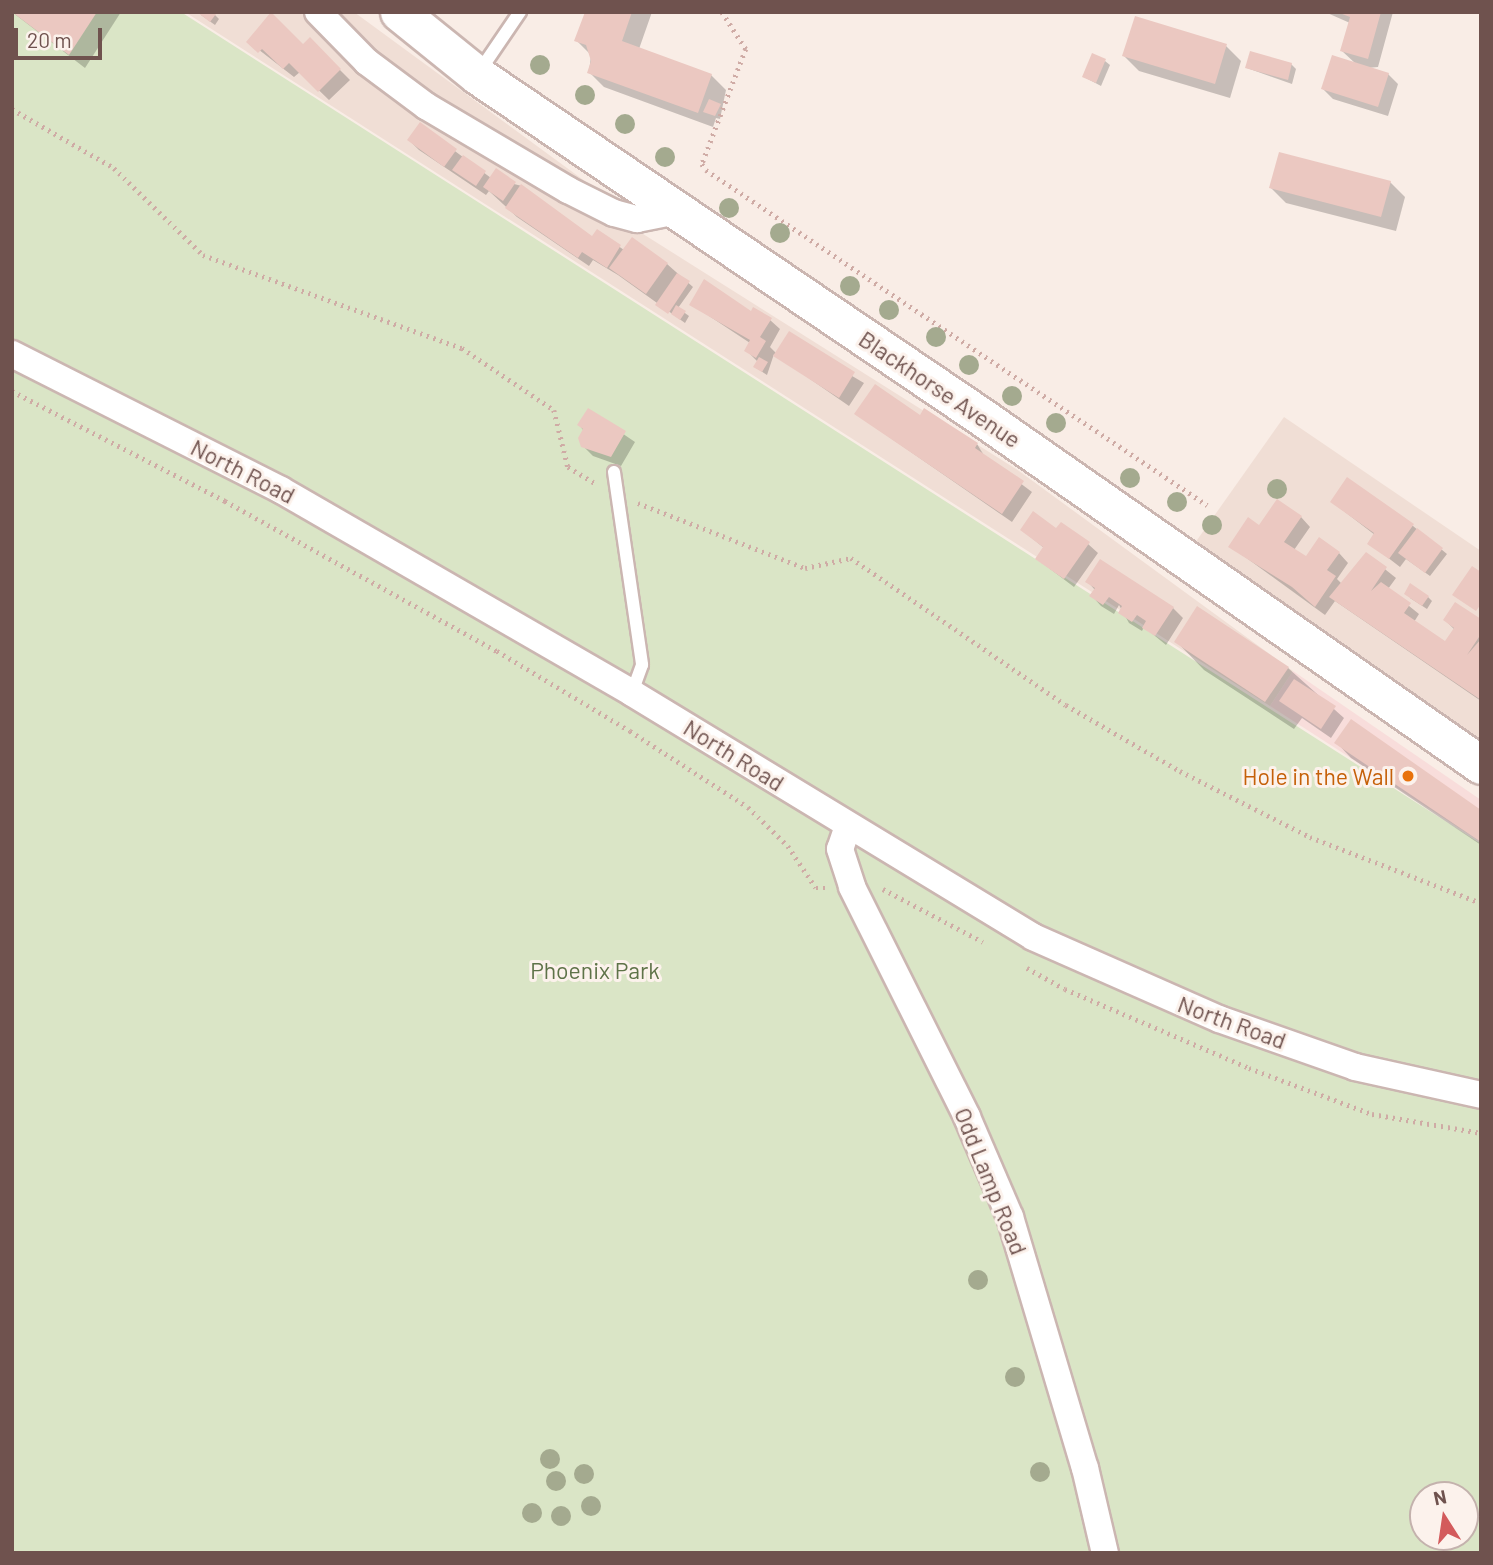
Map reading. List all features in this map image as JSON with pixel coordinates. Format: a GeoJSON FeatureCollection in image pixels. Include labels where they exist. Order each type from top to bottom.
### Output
{"type":"FeatureCollection","features":[{"type":"Feature","properties":{"kind":"main road","name":"Blackhorse Avenue"},"geometry":{"type":"LineString","coordinates":[[399,12],[477,75],[979,415],[1481,765]]}},
{"type":"Feature","properties":{"kind":"street"},"geometry":{"type":"LineString","coordinates":[[318,12],[367,62],[426,106],[568,190],[614,213],[637,219],[677,211]]}},
{"type":"Feature","properties":{"kind":"street","name":"North Road"},"geometry":{"type":"LineString","coordinates":[[12,354],[281,490],[632,693],[1033,937],[1136,986],[1355,1067],[1481,1095]]}},
{"type":"Feature","properties":{"kind":"street","name":"Odd Lamp Road"},"geometry":{"type":"LineString","coordinates":[[848,826],[840,849],[852,887],[967,1117],[1010,1217],[1078,1443],[1105,1553]]}},
{"type":"Feature","properties":{"kind":"lane"},"geometry":{"type":"LineString","coordinates":[[477,75],[520,12]]}},
{"type":"Feature","properties":{"kind":"lane"},"geometry":{"type":"LineString","coordinates":[[614,472],[642,665],[632,693]]}},
{"type":"Feature","properties":{"kind":"path"},"geometry":{"type":"LineString","coordinates":[[722,12],[746,49],[702,164],[706,170],[1207,505]]}},
{"type":"Feature","properties":{"kind":"path"},"geometry":{"type":"LineString","coordinates":[[12,109],[114,168],[203,255],[461,348],[554,410],[568,467],[617,495],[805,568],[851,558],[976,647],[1180,771],[1310,836],[1481,903]]}},
{"type":"Feature","properties":{"kind":"path"},"geometry":{"type":"LineString","coordinates":[[12,391],[225,501],[530,671],[748,807],[788,846],[816,888],[834,888]]}},
{"type":"Feature","properties":{"kind":"shaded area"},"geometry":{"type":"Polygon","coordinates":[[[185,12],[354,12],[612,201],[632,227],[1019,471],[1293,671],[1270,706],[185,12]]]}},
{"type":"Feature","properties":{"kind":"shaded area"},"geometry":{"type":"Polygon","coordinates":[[[1284,417],[1481,551],[1481,761],[1190,550],[1284,417]]]}},
{"type":"Feature","properties":{"kind":"shaded area"},"geometry":{"type":"Polygon","coordinates":[[[1293,671],[1481,800],[1481,842],[1270,706],[1293,671]]]}},
{"type":"Feature","properties":{"kind":"green space","name":"Phoenix Park"},"geometry":{"type":"Polygon","coordinates":[[[12,12],[181,12],[1481,844],[1481,1553],[12,1553],[12,12]]]}},
{"type":"Feature","properties":{"kind":"building"},"geometry":{"type":"Polygon","coordinates":[[[12,12],[97,12],[69,55],[12,12]]]}},
{"type":"Feature","properties":{"kind":"building"},"geometry":{"type":"Polygon","coordinates":[[[197,12],[214,12],[216,14],[210,22],[197,12]]]}},
{"type":"Feature","properties":{"kind":"building"},"geometry":{"type":"Polygon","coordinates":[[[271,12],[303,44],[310,37],[341,69],[318,92],[289,63],[283,69],[262,49],[258,53],[246,42],[271,12]]]}},
{"type":"Feature","properties":{"kind":"building"},"geometry":{"type":"Polygon","coordinates":[[[585,12],[632,12],[622,41],[712,74],[698,113],[587,73],[591,61],[586,45],[574,41],[585,12]]]}},
{"type":"Feature","properties":{"kind":"building"},"geometry":{"type":"Polygon","coordinates":[[[1337,12],[1381,12],[1368,59],[1340,51],[1350,17],[1337,12]]]}},
{"type":"Feature","properties":{"kind":"building"},"geometry":{"type":"Polygon","coordinates":[[[1135,16],[1227,44],[1215,84],[1122,56],[1135,16]]]}},
{"type":"Feature","properties":{"kind":"building"},"geometry":{"type":"Polygon","coordinates":[[[1250,51],[1292,63],[1288,80],[1245,68],[1250,51]]]}},
{"type":"Feature","properties":{"kind":"building"},"geometry":{"type":"Polygon","coordinates":[[[1092,53],[1106,59],[1096,83],[1082,77],[1092,53]]]}},
{"type":"Feature","properties":{"kind":"building"},"geometry":{"type":"Polygon","coordinates":[[[1332,55],[1389,73],[1378,107],[1321,89],[1332,55]]]}},
{"type":"Feature","properties":{"kind":"building"},"geometry":{"type":"Polygon","coordinates":[[[709,99],[721,104],[715,116],[703,112],[709,99]]]}},
{"type":"Feature","properties":{"kind":"building"},"geometry":{"type":"Polygon","coordinates":[[[420,122],[457,149],[444,167],[407,140],[420,122]]]}},
{"type":"Feature","properties":{"kind":"building"},"geometry":{"type":"Polygon","coordinates":[[[1279,152],[1391,181],[1381,217],[1269,188],[1279,152]]]}},
{"type":"Feature","properties":{"kind":"building"},"geometry":{"type":"Polygon","coordinates":[[[463,155],[486,171],[476,186],[452,170],[463,155]]]}},
{"type":"Feature","properties":{"kind":"building"},"geometry":{"type":"Polygon","coordinates":[[[496,168],[516,182],[503,201],[483,187],[496,168]]]}},
{"type":"Feature","properties":{"kind":"building"},"geometry":{"type":"Polygon","coordinates":[[[521,184],[592,236],[597,229],[621,245],[607,268],[582,252],[578,258],[505,208],[521,184]]]}},
{"type":"Feature","properties":{"kind":"building"},"geometry":{"type":"Polygon","coordinates":[[[632,237],[668,263],[646,294],[609,268],[632,237]]]}},
{"type":"Feature","properties":{"kind":"building"},"geometry":{"type":"Polygon","coordinates":[[[677,273],[690,281],[668,314],[655,305],[677,273]]]}},
{"type":"Feature","properties":{"kind":"building"},"geometry":{"type":"Polygon","coordinates":[[[704,279],[751,311],[753,307],[772,318],[760,337],[766,341],[756,358],[744,351],[750,340],[689,305],[704,279]]]}},
{"type":"Feature","properties":{"kind":"building"},"geometry":{"type":"Polygon","coordinates":[[[676,305],[686,311],[680,320],[671,314],[676,305]]]}},
{"type":"Feature","properties":{"kind":"building"},"geometry":{"type":"Polygon","coordinates":[[[789,331],[855,372],[839,398],[773,356],[789,331]]]}},
{"type":"Feature","properties":{"kind":"building"},"geometry":{"type":"Polygon","coordinates":[[[759,357],[768,362],[762,372],[753,367],[759,357]]]}},
{"type":"Feature","properties":{"kind":"building"},"geometry":{"type":"Polygon","coordinates":[[[875,384],[920,415],[924,408],[978,443],[975,448],[1024,481],[1002,514],[854,414],[875,384]]]}},
{"type":"Feature","properties":{"kind":"building"},"geometry":{"type":"Polygon","coordinates":[[[588,408],[626,431],[611,457],[581,447],[578,438],[583,429],[577,425],[588,408]]]}},
{"type":"Feature","properties":{"kind":"building"},"geometry":{"type":"Polygon","coordinates":[[[1347,477],[1414,524],[1389,559],[1367,544],[1374,533],[1330,502],[1347,477]]]}},
{"type":"Feature","properties":{"kind":"building"},"geometry":{"type":"Polygon","coordinates":[[[1277,499],[1302,516],[1284,542],[1306,556],[1319,537],[1340,552],[1327,570],[1336,576],[1315,607],[1292,587],[1228,547],[1248,517],[1259,525],[1277,499]]]}},
{"type":"Feature","properties":{"kind":"building"},"geometry":{"type":"Polygon","coordinates":[[[1033,511],[1056,528],[1061,522],[1090,542],[1064,579],[1035,559],[1043,547],[1020,530],[1033,511]]]}},
{"type":"Feature","properties":{"kind":"building"},"geometry":{"type":"Polygon","coordinates":[[[1417,528],[1443,548],[1425,573],[1398,553],[1417,528]]]}},
{"type":"Feature","properties":{"kind":"building"},"geometry":{"type":"Polygon","coordinates":[[[1366,552],[1387,567],[1371,591],[1381,582],[1411,603],[1404,613],[1445,641],[1454,628],[1443,620],[1455,602],[1481,619],[1481,634],[1467,655],[1481,639],[1481,700],[1329,597],[1366,552]]]}},
{"type":"Feature","properties":{"kind":"building"},"geometry":{"type":"Polygon","coordinates":[[[1100,559],[1174,607],[1155,636],[1142,628],[1146,621],[1137,615],[1132,622],[1118,613],[1122,606],[1109,597],[1103,605],[1089,596],[1095,588],[1085,582],[1100,559]]]}},
{"type":"Feature","properties":{"kind":"building"},"geometry":{"type":"Polygon","coordinates":[[[1472,566],[1481,572],[1481,604],[1476,611],[1452,595],[1472,566]]]}},
{"type":"Feature","properties":{"kind":"building"},"geometry":{"type":"Polygon","coordinates":[[[1410,583],[1429,596],[1422,606],[1404,594],[1410,583]]]}},
{"type":"Feature","properties":{"kind":"building"},"geometry":{"type":"Polygon","coordinates":[[[1197,606],[1289,667],[1265,702],[1174,642],[1197,606]]]}},
{"type":"Feature","properties":{"kind":"building"},"geometry":{"type":"Polygon","coordinates":[[[1294,679],[1336,706],[1321,729],[1279,701],[1294,679]]]}},
{"type":"Feature","properties":{"kind":"building","name":"Hole in the Wall"},"geometry":{"type":"Polygon","coordinates":[[[1351,719],[1481,810],[1481,842],[1334,743],[1351,719]]]}},
{"type":"Feature","properties":{"kind":"place","name":"Hole in the Wall"},"geometry":{"type":"Point","coordinates":[1408,776]}}]}
